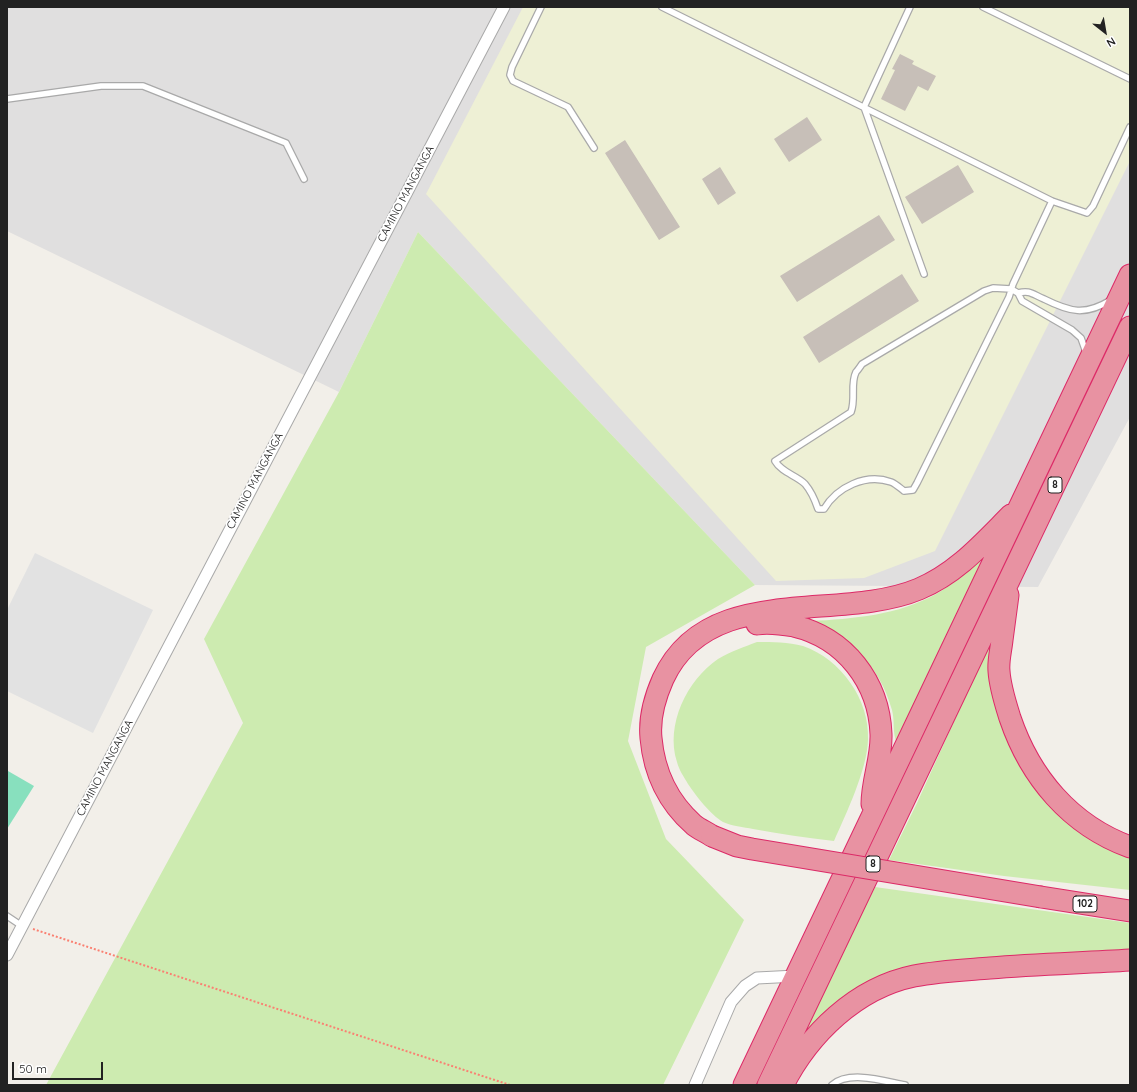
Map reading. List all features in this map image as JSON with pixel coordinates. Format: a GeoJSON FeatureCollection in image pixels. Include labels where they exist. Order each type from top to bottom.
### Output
{"type":"FeatureCollection","features":[{"type":"Feature","properties":{"kind":"highway","name":"8"},"geometry":{"type":"LineString","coordinates":[[744,1085],[1126,284]]}},
{"type":"Feature","properties":{"kind":"highway","name":"8"},"geometry":{"type":"LineString","coordinates":[[768,1085],[1130,327]]}},
{"type":"Feature","properties":{"kind":"highway"},"geometry":{"type":"LineString","coordinates":[[716,830],[695,826],[683,814],[668,796],[658,776],[652,754],[650,733],[651,719],[659,688],[668,668],[682,651],[696,637],[718,624],[741,616],[766,611],[880,600],[919,589],[937,580],[959,565],[1022,504]]}},
{"type":"Feature","properties":{"kind":"highway"},"geometry":{"type":"LineString","coordinates":[[1009,581],[999,670],[1003,696],[1025,754],[1040,779],[1058,800],[1077,818],[1100,833],[1130,847]]}},
{"type":"Feature","properties":{"kind":"highway"},"geometry":{"type":"LineString","coordinates":[[716,830],[681,791],[670,771],[664,751],[661,713],[669,684],[686,660],[709,640],[736,628],[760,624],[781,623],[804,629],[824,638],[843,651],[856,664],[867,680],[874,696],[881,735],[872,792],[872,817]]}},
{"type":"Feature","properties":{"kind":"highway","name":"102"},"geometry":{"type":"LineString","coordinates":[[716,830],[755,839],[1041,892],[1130,911]]}},
{"type":"Feature","properties":{"kind":"highway","name":"102"},"geometry":{"type":"LineString","coordinates":[[1041,892],[1130,900]]}},
{"type":"Feature","properties":{"kind":"highway"},"geometry":{"type":"LineString","coordinates":[[783,1085],[804,1052],[826,1025],[858,1000],[886,985],[913,976],[935,972],[1130,960]]}},
{"type":"Feature","properties":{"kind":"street","name":"CAMINO MANGANGA"},"geometry":{"type":"LineString","coordinates":[[7,955],[504,7]]}},
{"type":"Feature","properties":{"kind":"street"},"geometry":{"type":"LineString","coordinates":[[958,635],[978,644]]}},
{"type":"Feature","properties":{"kind":"street"},"geometry":{"type":"LineString","coordinates":[[695,1085],[731,1002],[745,986],[757,978],[796,976]]}},
{"type":"Feature","properties":{"kind":"lane"},"geometry":{"type":"LineString","coordinates":[[541,7],[512,67],[510,75],[513,81],[568,107],[594,148]]}},
{"type":"Feature","properties":{"kind":"lane"},"geometry":{"type":"LineString","coordinates":[[662,7],[1052,201],[1087,213],[1093,206],[1130,128]]}},
{"type":"Feature","properties":{"kind":"lane"},"geometry":{"type":"LineString","coordinates":[[910,7],[864,107],[924,274]]}},
{"type":"Feature","properties":{"kind":"lane"},"geometry":{"type":"LineString","coordinates":[[983,7],[1130,79]]}},
{"type":"Feature","properties":{"kind":"lane"},"geometry":{"type":"LineString","coordinates":[[7,99],[101,86],[143,86],[286,143],[304,179]]}},
{"type":"Feature","properties":{"kind":"lane"},"geometry":{"type":"LineString","coordinates":[[1052,201],[1011,289],[1009,297],[917,483],[912,490],[904,491],[892,482],[868,478],[845,487],[829,500],[824,509],[818,509],[814,498],[804,484],[779,468],[775,461],[851,412],[854,404],[853,385],[855,374],[862,364],[984,291],[993,288],[1011,289],[1018,293],[1022,301],[1072,330],[1081,338],[1089,361]]}},
{"type":"Feature","properties":{"kind":"lane"},"geometry":{"type":"LineString","coordinates":[[1018,293],[1027,291],[1058,306],[1081,311],[1100,306],[1126,284]]}},
{"type":"Feature","properties":{"kind":"lane"},"geometry":{"type":"LineString","coordinates":[[7,916],[22,926]]}},
{"type":"Feature","properties":{"kind":"lane"},"geometry":{"type":"LineString","coordinates":[[832,1085],[836,1081],[852,1076],[905,1085]]}},
{"type":"Feature","properties":{"kind":"path"},"geometry":{"type":"LineString","coordinates":[[22,926],[510,1085]]}},
{"type":"Feature","properties":{"kind":"shaded area"},"geometry":{"type":"Polygon","coordinates":[[[7,7],[1130,7],[1130,417],[1038,587],[755,585],[418,232],[339,392],[7,231],[7,7]]]}},
{"type":"Feature","properties":{"kind":"shaded area"},"geometry":{"type":"Polygon","coordinates":[[[35,553],[153,610],[93,733],[7,691],[7,610],[35,553]]]}},
{"type":"Feature","properties":{"kind":"green space"},"geometry":{"type":"Polygon","coordinates":[[[523,7],[1130,7],[1130,161],[935,551],[864,578],[776,581],[426,194],[523,7]]]}},
{"type":"Feature","properties":{"kind":"green space"},"geometry":{"type":"Polygon","coordinates":[[[418,232],[755,585],[646,647],[628,741],[666,839],[744,920],[663,1085],[46,1085],[243,723],[204,639],[339,392],[418,232]]]}},
{"type":"Feature","properties":{"kind":"green space"},"geometry":{"type":"Polygon","coordinates":[[[978,559],[981,564],[897,743],[895,739],[892,710],[880,680],[871,667],[851,646],[839,637],[811,621],[875,615],[907,607],[936,594],[947,587],[978,559]]]}},
{"type":"Feature","properties":{"kind":"green space"},"geometry":{"type":"Polygon","coordinates":[[[998,624],[995,645],[1035,779],[1130,851],[1130,890],[1004,876],[889,860],[917,803],[998,624]]]}},
{"type":"Feature","properties":{"kind":"green space"},"geometry":{"type":"Polygon","coordinates":[[[757,642],[792,644],[803,646],[817,652],[841,671],[858,696],[864,710],[867,725],[867,752],[855,792],[834,841],[773,833],[723,822],[718,819],[699,799],[688,784],[678,765],[674,748],[674,733],[681,704],[688,691],[707,668],[718,659],[733,651],[757,642]]]}},
{"type":"Feature","properties":{"kind":"green space"},"geometry":{"type":"Polygon","coordinates":[[[8,771],[34,786],[7,829],[7,773],[8,771]]]}},
{"type":"Feature","properties":{"kind":"green space"},"geometry":{"type":"Polygon","coordinates":[[[875,887],[1130,923],[1130,955],[906,975],[791,1050],[875,887]]]}},
{"type":"Feature","properties":{"kind":"building"},"geometry":{"type":"Polygon","coordinates":[[[900,54],[914,61],[912,64],[936,76],[928,91],[918,86],[905,111],[881,99],[895,70],[892,69],[900,54]]]}},
{"type":"Feature","properties":{"kind":"building"},"geometry":{"type":"Polygon","coordinates":[[[807,117],[822,140],[789,162],[774,139],[807,117]]]}},
{"type":"Feature","properties":{"kind":"building"},"geometry":{"type":"Polygon","coordinates":[[[625,140],[680,227],[659,240],[605,153],[625,140]]]}},
{"type":"Feature","properties":{"kind":"building"},"geometry":{"type":"Polygon","coordinates":[[[958,165],[974,192],[922,224],[905,197],[958,165]]]}},
{"type":"Feature","properties":{"kind":"building"},"geometry":{"type":"Polygon","coordinates":[[[720,167],[736,193],[718,205],[702,179],[720,167]]]}},
{"type":"Feature","properties":{"kind":"building"},"geometry":{"type":"Polygon","coordinates":[[[879,215],[895,240],[797,302],[780,276],[879,215]]]}},
{"type":"Feature","properties":{"kind":"building"},"geometry":{"type":"Polygon","coordinates":[[[902,274],[919,301],[819,363],[803,337],[902,274]]]}}]}
